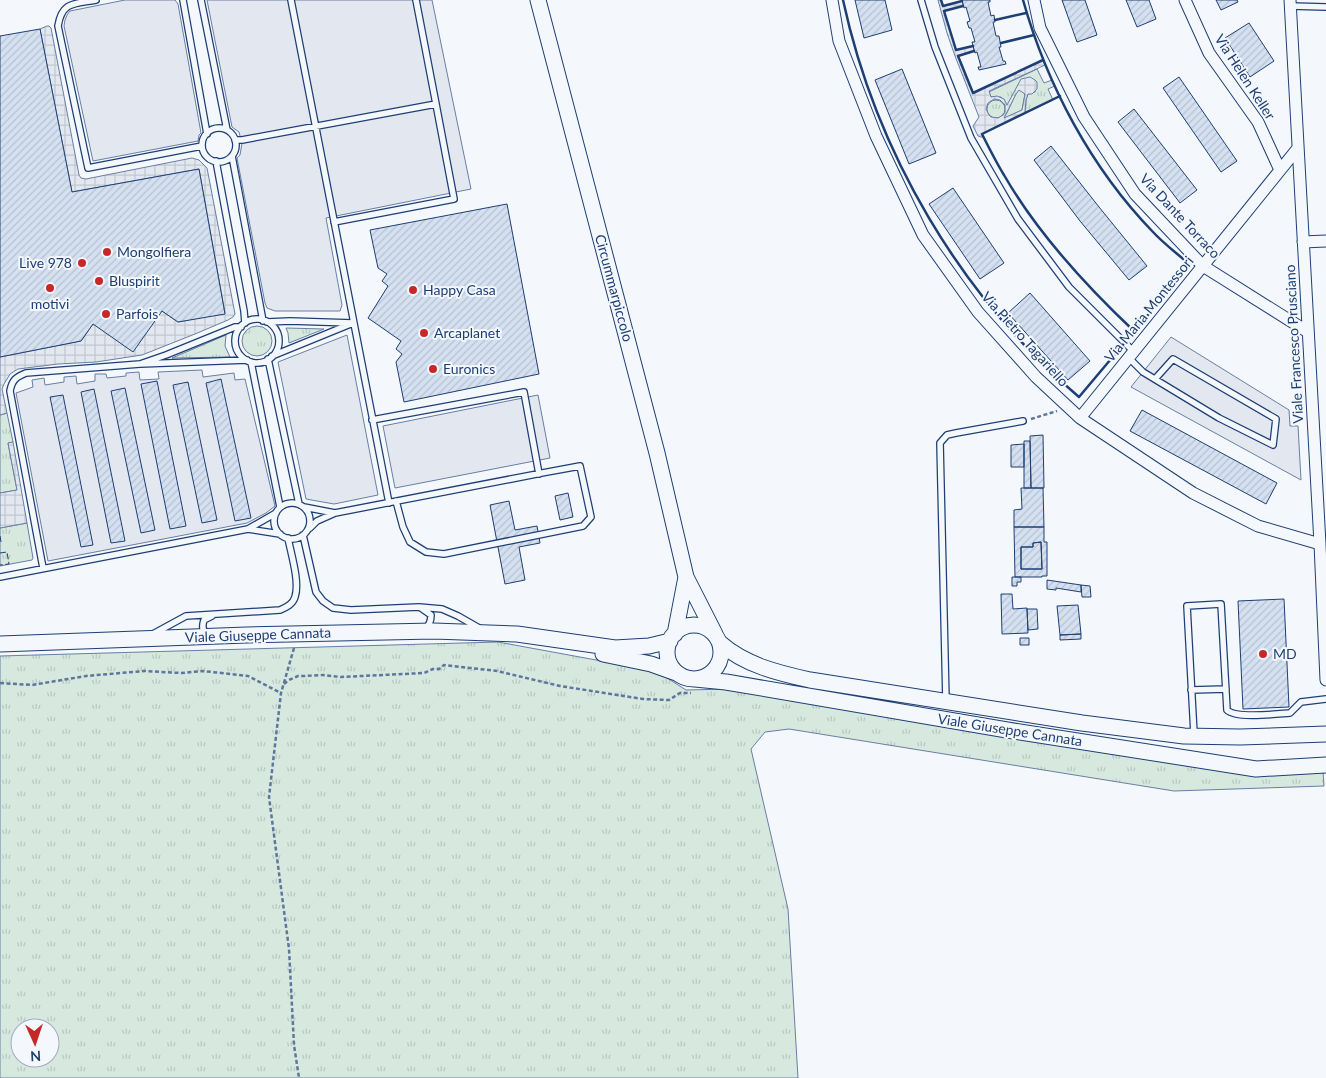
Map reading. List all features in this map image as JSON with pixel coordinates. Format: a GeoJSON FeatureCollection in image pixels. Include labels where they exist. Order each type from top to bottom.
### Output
{"type":"FeatureCollection","features":[{"type":"Feature","properties":{"kind":"street","name":"Circummarpiccolo"},"geometry":{"type":"LineString","coordinates":[[538,0],[657,453],[686,577],[717,639]]}},
{"type":"Feature","properties":{"kind":"street","name":"Via Pietro Tagariello"},"geometry":{"type":"LineString","coordinates":[[832,0],[839,41],[876,136],[923,235],[978,312],[1036,377],[1080,418],[1193,493],[1258,526],[1320,544]]}},
{"type":"Feature","properties":{"kind":"street","name":"Via Dante Torraco"},"geometry":{"type":"LineString","coordinates":[[1034,0],[1040,28],[1084,117],[1135,194],[1203,266],[1308,332]]}},
{"type":"Feature","properties":{"kind":"street","name":"Via Helen Keller"},"geometry":{"type":"LineString","coordinates":[[1185,0],[1209,52],[1258,122],[1280,170]]}},
{"type":"Feature","properties":{"kind":"street","name":"Viale Francesco Prusciano"},"geometry":{"type":"LineString","coordinates":[[1290,3],[1325,632],[1326,680]]}},
{"type":"Feature","properties":{"kind":"street","name":"Via Maria Montessori"},"geometry":{"type":"LineString","coordinates":[[1080,418],[1298,148]]}},
{"type":"Feature","properties":{"kind":"street"},"geometry":{"type":"LineString","coordinates":[[1303,242],[1326,241]]}},
{"type":"Feature","properties":{"kind":"street","name":"Circummarpiccolo"},"geometry":{"type":"LineString","coordinates":[[672,638],[686,577]]}},
{"type":"Feature","properties":{"kind":"street"},"geometry":{"type":"LineString","coordinates":[[690,625],[699,626],[708,629],[717,639],[722,651],[717,667],[696,685],[672,668],[668,660],[667,650],[672,638],[682,628],[690,625]]}},
{"type":"Feature","properties":{"kind":"street","name":"Viale Giuseppe Cannata"},"geometry":{"type":"LineString","coordinates":[[4,641],[25,643],[423,631],[517,634],[614,648],[649,646],[672,638]]}},
{"type":"Feature","properties":{"kind":"street","name":"Viale Giuseppe Cannata"},"geometry":{"type":"LineString","coordinates":[[517,634],[651,664],[678,674]]}},
{"type":"Feature","properties":{"kind":"street","name":"Viale Giuseppe Cannata"},"geometry":{"type":"LineString","coordinates":[[717,639],[731,652],[755,664],[778,673],[810,680],[1127,729],[1194,736],[1240,738],[1326,734]]}},
{"type":"Feature","properties":{"kind":"street","name":"Viale Giuseppe Cannata"},"geometry":{"type":"LineString","coordinates":[[696,685],[726,682],[1007,730],[1256,769],[1326,765]]}},
{"type":"Feature","properties":{"kind":"lane"},"geometry":{"type":"LineString","coordinates":[[96,0],[67,6],[62,12],[58,26],[88,168],[202,146]]}},
{"type":"Feature","properties":{"kind":"lane"},"geometry":{"type":"LineString","coordinates":[[182,0],[207,134]]}},
{"type":"Feature","properties":{"kind":"lane"},"geometry":{"type":"LineString","coordinates":[[201,0],[227,130]]}},
{"type":"Feature","properties":{"kind":"lane"},"geometry":{"type":"LineString","coordinates":[[291,0],[389,502]]}},
{"type":"Feature","properties":{"kind":"lane"},"geometry":{"type":"LineString","coordinates":[[334,222],[454,199],[416,0]]}},
{"type":"Feature","properties":{"kind":"lane"},"geometry":{"type":"LineString","coordinates":[[921,0],[935,47],[971,138],[1018,219],[1069,287],[1131,355],[1142,372],[1219,418],[1273,445],[1276,419],[1173,359],[1155,379]]}},
{"type":"Feature","properties":{"kind":"lane","name":"Viale Francesco Prusciano"},"geometry":{"type":"LineString","coordinates":[[1290,3],[1326,7]]}},
{"type":"Feature","properties":{"kind":"lane"},"geometry":{"type":"LineString","coordinates":[[236,140],[436,104]]}},
{"type":"Feature","properties":{"kind":"lane"},"geometry":{"type":"LineString","coordinates":[[216,128],[231,132],[236,140],[235,151],[232,156],[225,161],[216,161],[206,156],[202,146],[204,137],[207,134],[216,128]]}},
{"type":"Feature","properties":{"kind":"lane"},"geometry":{"type":"LineString","coordinates":[[232,156],[265,321],[274,328],[278,336],[278,348],[270,358]]}},
{"type":"Feature","properties":{"kind":"lane"},"geometry":{"type":"LineString","coordinates":[[216,161],[244,311],[243,325],[236,336],[235,345],[240,355],[249,361],[280,507]]}},
{"type":"Feature","properties":{"kind":"lane"},"geometry":{"type":"LineString","coordinates":[[140,364],[256,320],[353,323]]}},
{"type":"Feature","properties":{"kind":"lane"},"geometry":{"type":"LineString","coordinates":[[43,568],[10,391],[12,382],[16,377],[26,373],[140,364],[249,361],[258,363],[353,323]]}},
{"type":"Feature","properties":{"kind":"lane"},"geometry":{"type":"LineString","coordinates":[[270,358],[302,505],[310,517],[308,529]]}},
{"type":"Feature","properties":{"kind":"lane"},"geometry":{"type":"LineString","coordinates":[[372,420],[524,392],[539,474]]}},
{"type":"Feature","properties":{"kind":"lane"},"geometry":{"type":"LineString","coordinates":[[946,701],[940,443],[947,436],[956,433],[1022,421]]}},
{"type":"Feature","properties":{"kind":"lane"},"geometry":{"type":"LineString","coordinates":[[248,529],[293,538],[303,535],[317,522],[334,513],[389,502],[580,466],[591,518],[583,526],[444,554],[426,552],[410,542],[403,527],[396,501]]}},
{"type":"Feature","properties":{"kind":"lane"},"geometry":{"type":"LineString","coordinates":[[280,534],[274,518],[280,507],[289,503],[334,513]]}},
{"type":"Feature","properties":{"kind":"lane"},"geometry":{"type":"LineString","coordinates":[[0,576],[248,529],[276,513]]}},
{"type":"Feature","properties":{"kind":"lane"},"geometry":{"type":"LineString","coordinates":[[303,535],[316,592],[323,601],[333,608],[351,610],[419,607],[442,609],[487,633]]}},
{"type":"Feature","properties":{"kind":"lane"},"geometry":{"type":"LineString","coordinates":[[142,639],[186,616],[280,610],[289,606],[295,598],[296,586],[288,538]]}},
{"type":"Feature","properties":{"kind":"lane"},"geometry":{"type":"LineString","coordinates":[[1194,736],[1187,606],[1221,604],[1226,689],[1228,710],[1231,713],[1239,715],[1290,713],[1302,702],[1326,700]]}},
{"type":"Feature","properties":{"kind":"lane"},"geometry":{"type":"LineString","coordinates":[[419,607],[430,615],[431,621],[429,626],[423,631]]}},
{"type":"Feature","properties":{"kind":"lane"},"geometry":{"type":"LineString","coordinates":[[215,636],[206,634],[202,624],[204,620],[216,614]]}},
{"type":"Feature","properties":{"kind":"lane"},"geometry":{"type":"LineString","coordinates":[[1191,690],[1226,689]]}},
{"type":"Feature","properties":{"kind":"path"},"geometry":{"type":"LineString","coordinates":[[1022,421],[1068,407]]}},
{"type":"Feature","properties":{"kind":"path"},"geometry":{"type":"LineString","coordinates":[[298,634],[281,694],[269,797],[289,949],[294,1045],[299,1078]]}},
{"type":"Feature","properties":{"kind":"path"},"geometry":{"type":"LineString","coordinates":[[284,684],[298,676],[322,675],[341,677],[424,673],[433,669],[439,669],[444,665],[497,672],[560,686],[643,699],[669,700],[696,685]]}},
{"type":"Feature","properties":{"kind":"path"},"geometry":{"type":"LineString","coordinates":[[0,683],[32,685],[86,676],[144,671],[203,671],[248,676],[281,694]]}},
{"type":"Feature","properties":{"kind":"green space"},"geometry":{"type":"Polygon","coordinates":[[[1037,69],[1044,83],[1052,80],[1055,86],[1048,89],[1053,100],[1025,113],[1028,94],[1035,92],[1037,86],[1020,82],[1007,106],[1001,97],[991,97],[989,92],[1037,69]]]}},
{"type":"Feature","properties":{"kind":"green space"},"geometry":{"type":"Polygon","coordinates":[[[1019,89],[1025,94],[1022,110],[1003,119],[1015,96],[1019,89]]]}},
{"type":"Feature","properties":{"kind":"green space"},"geometry":{"type":"Polygon","coordinates":[[[992,100],[1000,100],[1005,105],[1003,116],[992,118],[987,113],[987,105],[992,100]]]}},
{"type":"Feature","properties":{"kind":"green space"},"geometry":{"type":"Polygon","coordinates":[[[257,326],[268,330],[272,341],[268,352],[257,356],[246,352],[242,341],[246,330],[257,326]]]}},
{"type":"Feature","properties":{"kind":"green space"},"geometry":{"type":"Polygon","coordinates":[[[286,328],[324,329],[289,343],[286,328]]]}},
{"type":"Feature","properties":{"kind":"green space"},"geometry":{"type":"Polygon","coordinates":[[[226,335],[225,346],[230,357],[172,358],[226,335]]]}},
{"type":"Feature","properties":{"kind":"green space"},"geometry":{"type":"Polygon","coordinates":[[[7,413],[13,442],[8,443],[17,490],[0,493],[0,415],[7,413]]]}},
{"type":"Feature","properties":{"kind":"green space"},"geometry":{"type":"Polygon","coordinates":[[[27,523],[32,560],[0,566],[0,528],[27,523]]]}},
{"type":"Feature","properties":{"kind":"green space"},"geometry":{"type":"Polygon","coordinates":[[[498,642],[656,671],[686,690],[731,689],[1323,771],[1324,786],[1174,791],[789,729],[765,732],[751,749],[788,909],[798,1078],[0,1078],[0,656],[498,642]]]}},
{"type":"Feature","properties":{"kind":"shaded area"},"geometry":{"type":"Polygon","coordinates":[[[125,0],[175,0],[178,4],[201,133],[198,141],[93,161],[64,26],[65,20],[70,11],[125,0]]]}},
{"type":"Feature","properties":{"kind":"shaded area"},"geometry":{"type":"Polygon","coordinates":[[[207,0],[432,0],[471,189],[326,218],[342,305],[340,311],[275,311],[267,308],[237,158],[240,155],[242,143],[239,132],[232,127],[207,0]]]}},
{"type":"Feature","properties":{"kind":"shaded area"},"geometry":{"type":"Polygon","coordinates":[[[938,0],[941,0],[943,6],[962,1],[963,6],[944,11],[956,50],[973,46],[974,51],[958,56],[973,93],[1043,60],[1045,65],[989,91],[991,97],[997,96],[1004,99],[1007,105],[1021,79],[1030,77],[1035,80],[1037,82],[1037,89],[1032,94],[1028,94],[1025,113],[982,134],[983,137],[978,136],[973,126],[979,117],[947,33],[938,0]],[[1019,90],[1004,118],[1022,110],[1025,94],[1019,90]],[[994,99],[988,103],[986,109],[991,117],[998,118],[1005,112],[1005,105],[1000,100],[994,99]]]}},
{"type":"Feature","properties":{"kind":"shaded area"},"geometry":{"type":"Polygon","coordinates":[[[47,26],[51,28],[81,178],[86,179],[192,158],[199,160],[207,168],[235,314],[228,320],[142,355],[96,362],[18,369],[10,374],[2,389],[7,413],[0,415],[0,357],[81,341],[93,324],[162,311],[178,322],[225,313],[199,169],[72,192],[40,29],[47,26]]]}},
{"type":"Feature","properties":{"kind":"shaded area"},"geometry":{"type":"Polygon","coordinates":[[[347,335],[378,495],[334,504],[306,499],[278,362],[347,335]]]}},
{"type":"Feature","properties":{"kind":"shaded area"},"geometry":{"type":"Polygon","coordinates":[[[1171,337],[1289,410],[1290,426],[1298,426],[1301,480],[1131,387],[1171,337]]]}},
{"type":"Feature","properties":{"kind":"shaded area"},"geometry":{"type":"Polygon","coordinates":[[[202,370],[203,377],[234,373],[235,380],[245,379],[275,506],[247,523],[48,561],[16,393],[33,387],[32,380],[44,378],[45,385],[64,382],[64,377],[76,376],[77,384],[95,381],[95,374],[106,374],[107,378],[126,376],[126,373],[139,372],[140,380],[159,379],[158,372],[202,370]]]}},
{"type":"Feature","properties":{"kind":"shaded area"},"geometry":{"type":"Polygon","coordinates":[[[538,395],[550,458],[395,488],[383,426],[538,395]]]}},
{"type":"Feature","properties":{"kind":"shaded area"},"geometry":{"type":"Polygon","coordinates":[[[13,442],[27,523],[0,528],[0,493],[17,490],[8,443],[13,442]]]}},
{"type":"Feature","properties":{"kind":"building"},"geometry":{"type":"Polygon","coordinates":[[[855,0],[885,0],[892,30],[864,38],[855,0]]]}},
{"type":"Feature","properties":{"kind":"building"},"geometry":{"type":"Polygon","coordinates":[[[962,0],[990,0],[988,2],[991,16],[994,15],[995,22],[993,22],[996,36],[999,36],[1001,47],[999,47],[1003,61],[1006,64],[979,70],[978,67],[981,67],[972,42],[975,42],[967,22],[970,21],[962,0]]]}},
{"type":"Feature","properties":{"kind":"building"},"geometry":{"type":"Polygon","coordinates":[[[1062,0],[1085,0],[1097,35],[1077,42],[1062,0]]]}},
{"type":"Feature","properties":{"kind":"building"},"geometry":{"type":"Polygon","coordinates":[[[1126,0],[1149,0],[1156,19],[1137,27],[1126,0]]]}},
{"type":"Feature","properties":{"kind":"building"},"geometry":{"type":"Polygon","coordinates":[[[1216,0],[1237,0],[1238,2],[1221,10],[1216,0]]]}},
{"type":"Feature","properties":{"kind":"building"},"geometry":{"type":"Polygon","coordinates":[[[1249,23],[1274,61],[1250,77],[1225,38],[1249,23]]]}},
{"type":"Feature","properties":{"kind":"building","name":"Mongolfiera"},"geometry":{"type":"Polygon","coordinates":[[[40,29],[72,192],[199,169],[225,314],[178,322],[162,311],[133,352],[93,324],[81,341],[0,357],[0,36],[40,29]]]}},
{"type":"Feature","properties":{"kind":"building"},"geometry":{"type":"Polygon","coordinates":[[[902,69],[936,153],[909,164],[875,80],[902,69]]]}},
{"type":"Feature","properties":{"kind":"building"},"geometry":{"type":"Polygon","coordinates":[[[1179,77],[1237,161],[1221,172],[1163,88],[1179,77]]]}},
{"type":"Feature","properties":{"kind":"building"},"geometry":{"type":"Polygon","coordinates":[[[1134,109],[1197,190],[1180,203],[1118,122],[1134,109]]]}},
{"type":"Feature","properties":{"kind":"building"},"geometry":{"type":"Polygon","coordinates":[[[1051,146],[1147,266],[1129,280],[1080,221],[1034,160],[1051,146]]]}},
{"type":"Feature","properties":{"kind":"building"},"geometry":{"type":"Polygon","coordinates":[[[953,188],[1004,263],[980,279],[929,204],[953,188]]]}},
{"type":"Feature","properties":{"kind":"building"},"geometry":{"type":"Polygon","coordinates":[[[507,204],[539,374],[404,402],[396,362],[402,354],[396,349],[401,341],[368,318],[388,286],[382,281],[387,274],[378,268],[370,230],[507,204]]]}},
{"type":"Feature","properties":{"kind":"building"},"geometry":{"type":"Polygon","coordinates":[[[1030,293],[1090,361],[1068,380],[1008,313],[1030,293]]]}},
{"type":"Feature","properties":{"kind":"building"},"geometry":{"type":"Polygon","coordinates":[[[221,379],[251,518],[235,521],[206,383],[221,379]]]}},
{"type":"Feature","properties":{"kind":"building"},"geometry":{"type":"Polygon","coordinates":[[[157,381],[186,526],[170,529],[141,384],[157,381]]]}},
{"type":"Feature","properties":{"kind":"building"},"geometry":{"type":"Polygon","coordinates":[[[188,382],[217,520],[202,523],[173,385],[188,382]]]}},
{"type":"Feature","properties":{"kind":"building"},"geometry":{"type":"Polygon","coordinates":[[[125,388],[155,530],[141,533],[111,391],[125,388]]]}},
{"type":"Feature","properties":{"kind":"building"},"geometry":{"type":"Polygon","coordinates":[[[94,389],[125,541],[111,543],[81,392],[94,389]]]}},
{"type":"Feature","properties":{"kind":"building"},"geometry":{"type":"Polygon","coordinates":[[[63,395],[93,545],[81,547],[50,397],[63,395]]]}},
{"type":"Feature","properties":{"kind":"building"},"geometry":{"type":"Polygon","coordinates":[[[1142,410],[1277,483],[1266,504],[1130,431],[1142,410]]]}},
{"type":"Feature","properties":{"kind":"building"},"geometry":{"type":"Polygon","coordinates":[[[1043,435],[1044,488],[1031,488],[1030,436],[1043,435]]]}},
{"type":"Feature","properties":{"kind":"building"},"geometry":{"type":"Polygon","coordinates":[[[1024,441],[1030,441],[1031,488],[1024,488],[1024,441]]]}},
{"type":"Feature","properties":{"kind":"building"},"geometry":{"type":"Polygon","coordinates":[[[1024,444],[1024,467],[1011,467],[1011,445],[1024,444]]]}},
{"type":"Feature","properties":{"kind":"building"},"geometry":{"type":"Polygon","coordinates":[[[1021,488],[1043,488],[1044,527],[1014,527],[1014,510],[1022,509],[1021,488]]]}},
{"type":"Feature","properties":{"kind":"building"},"geometry":{"type":"Polygon","coordinates":[[[568,493],[573,517],[560,520],[555,496],[568,493]]]}},
{"type":"Feature","properties":{"kind":"building"},"geometry":{"type":"Polygon","coordinates":[[[509,501],[515,530],[537,526],[540,543],[519,547],[525,580],[505,584],[490,505],[509,501]]]}},
{"type":"Feature","properties":{"kind":"building"},"geometry":{"type":"Polygon","coordinates":[[[1014,527],[1044,527],[1044,542],[1047,542],[1047,576],[1015,577],[1014,527]],[[1041,542],[1033,543],[1033,547],[1021,547],[1021,569],[1042,569],[1041,542]]]}},
{"type":"Feature","properties":{"kind":"building"},"geometry":{"type":"Polygon","coordinates":[[[1041,542],[1042,569],[1021,569],[1021,547],[1033,547],[1033,543],[1041,542]]]}},
{"type":"Feature","properties":{"kind":"building"},"geometry":{"type":"Polygon","coordinates":[[[1012,577],[1021,577],[1021,582],[1017,582],[1017,586],[1012,586],[1012,577]]]}},
{"type":"Feature","properties":{"kind":"building"},"geometry":{"type":"Polygon","coordinates":[[[1047,580],[1081,585],[1081,592],[1056,588],[1056,590],[1047,589],[1047,580]]]}},
{"type":"Feature","properties":{"kind":"building"},"geometry":{"type":"Polygon","coordinates":[[[1081,585],[1090,586],[1091,597],[1082,597],[1081,585]]]}},
{"type":"Feature","properties":{"kind":"building"},"geometry":{"type":"Polygon","coordinates":[[[1001,594],[1012,594],[1013,609],[1027,608],[1028,633],[1002,634],[1001,594]]]}},
{"type":"Feature","properties":{"kind":"building","name":"MD"},"geometry":{"type":"Polygon","coordinates":[[[1284,599],[1289,707],[1243,709],[1238,601],[1284,599]]]}},
{"type":"Feature","properties":{"kind":"building"},"geometry":{"type":"Polygon","coordinates":[[[1078,605],[1081,634],[1060,635],[1057,606],[1078,605]]]}},
{"type":"Feature","properties":{"kind":"building"},"geometry":{"type":"Polygon","coordinates":[[[1027,609],[1037,609],[1038,629],[1028,630],[1027,609]]]}},
{"type":"Feature","properties":{"kind":"building"},"geometry":{"type":"Polygon","coordinates":[[[1081,634],[1081,639],[1060,640],[1060,635],[1081,634]]]}},
{"type":"Feature","properties":{"kind":"building"},"geometry":{"type":"Polygon","coordinates":[[[1020,638],[1029,638],[1029,645],[1020,645],[1020,638]]]}},
{"type":"Feature","properties":{"kind":"fence"},"geometry":{"type":"LineString","coordinates":[[0,536],[0,543]]}},
{"type":"Feature","properties":{"kind":"fence"},"geometry":{"type":"LineString","coordinates":[[0,553],[7,552],[9,564],[0,565]]}},
{"type":"Feature","properties":{"kind":"wall"},"geometry":{"type":"LineString","coordinates":[[843,0],[858,57],[877,112],[901,166],[929,218],[961,267],[997,314],[1036,357],[1079,397],[1190,265],[1157,236],[1131,207],[1091,153],[1058,94],[1033,32],[1023,0]]}},
{"type":"Feature","properties":{"kind":"wall"},"geometry":{"type":"LineString","coordinates":[[941,0],[943,6],[962,1]]}},
{"type":"Feature","properties":{"kind":"wall"},"geometry":{"type":"LineString","coordinates":[[963,6],[944,11],[956,50],[973,46]]}},
{"type":"Feature","properties":{"kind":"wall"},"geometry":{"type":"LineString","coordinates":[[995,20],[1026,13]]}},
{"type":"Feature","properties":{"kind":"wall"},"geometry":{"type":"LineString","coordinates":[[1001,43],[1034,35]]}},
{"type":"Feature","properties":{"kind":"wall"},"geometry":{"type":"LineString","coordinates":[[974,51],[958,56],[973,93],[1043,60]]}},
{"type":"Feature","properties":{"kind":"wall"},"geometry":{"type":"LineString","coordinates":[[1060,96],[982,134],[1017,197],[1047,238],[1098,296],[1135,332]]}},
{"type":"Feature","properties":{"kind":"place","name":"Mongolfiera"},"geometry":{"type":"Point","coordinates":[107,252]}},
{"type":"Feature","properties":{"kind":"place","name":"Live 978"},"geometry":{"type":"Point","coordinates":[82,263]}},
{"type":"Feature","properties":{"kind":"place","name":"Bluspirit"},"geometry":{"type":"Point","coordinates":[99,281]}},
{"type":"Feature","properties":{"kind":"place","name":"motivi"},"geometry":{"type":"Point","coordinates":[50,288]}},
{"type":"Feature","properties":{"kind":"place","name":"Happy Casa"},"geometry":{"type":"Point","coordinates":[413,290]}},
{"type":"Feature","properties":{"kind":"place","name":"Parfois"},"geometry":{"type":"Point","coordinates":[106,314]}},
{"type":"Feature","properties":{"kind":"place","name":"Arcaplanet"},"geometry":{"type":"Point","coordinates":[424,333]}},
{"type":"Feature","properties":{"kind":"place","name":"Euronics"},"geometry":{"type":"Point","coordinates":[433,369]}},
{"type":"Feature","properties":{"kind":"place","name":"MD"},"geometry":{"type":"Point","coordinates":[1263,654]}}]}
